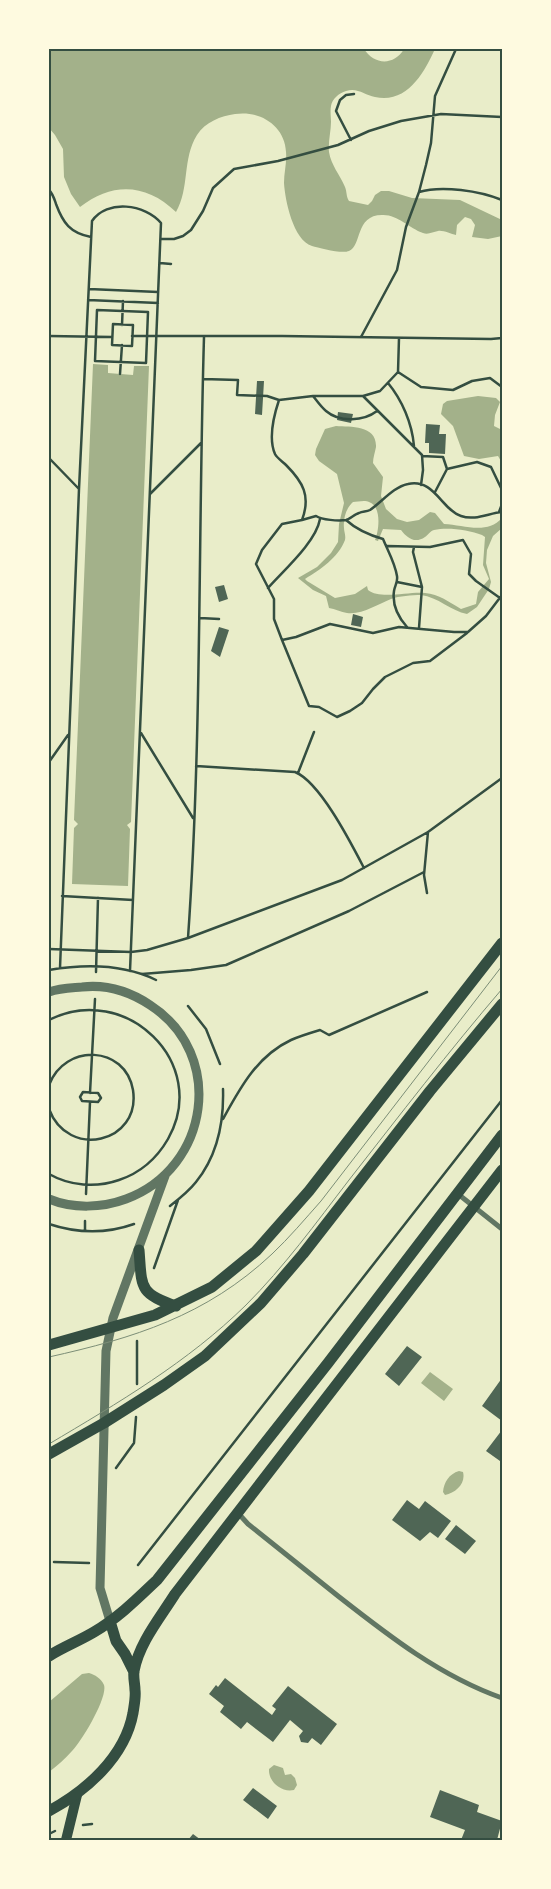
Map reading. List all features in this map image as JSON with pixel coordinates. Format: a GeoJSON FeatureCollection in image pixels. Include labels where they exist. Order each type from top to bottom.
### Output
{"type":"FeatureCollection","features":[{"type":"Feature","properties":{"kind":"main road"},"geometry":{"type":"LineString","coordinates":[[49,1345],[155,1315],[176,1306],[212,1287],[256,1251],[309,1191],[502,943]]}},
{"type":"Feature","properties":{"kind":"main road"},"geometry":{"type":"LineString","coordinates":[[49,1454],[104,1423],[164,1385],[205,1356],[261,1303],[303,1254],[430,1091],[502,1004]]}},
{"type":"Feature","properties":{"kind":"main road"},"geometry":{"type":"LineString","coordinates":[[49,1656],[110,1622],[128,1609],[157,1580],[328,1363],[502,1135]]}},
{"type":"Feature","properties":{"kind":"main road"},"geometry":{"type":"LineString","coordinates":[[134,1672],[144,1642],[170,1602],[502,1170]]}},
{"type":"Feature","properties":{"kind":"main road"},"geometry":{"type":"LineString","coordinates":[[139,1250],[142,1285],[146,1292],[162,1302],[176,1306]]}},
{"type":"Feature","properties":{"kind":"main road"},"geometry":{"type":"LineString","coordinates":[[49,1811],[77,1795],[103,1770],[126,1733],[132,1715],[136,1693],[134,1672],[116,1641],[110,1622]]}},
{"type":"Feature","properties":{"kind":"main road"},"geometry":{"type":"LineString","coordinates":[[92,1633],[107,1636],[116,1641]]}},
{"type":"Feature","properties":{"kind":"main road"},"geometry":{"type":"LineString","coordinates":[[66,1840],[77,1795]]}},
{"type":"Feature","properties":{"kind":"street"},"geometry":{"type":"LineString","coordinates":[[49,1198],[57,1202],[86,1206],[113,1204],[141,1193],[165,1176],[184,1153],[195,1127],[200,1098],[196,1067],[183,1037],[163,1013],[136,995],[122,990],[95,985],[51,990]]}},
{"type":"Feature","properties":{"kind":"street"},"geometry":{"type":"LineString","coordinates":[[110,1622],[100,1588],[106,1351],[110,1328],[165,1176]]}},
{"type":"Feature","properties":{"kind":"street"},"geometry":{"type":"LineString","coordinates":[[457,1193],[502,1229]]}},
{"type":"Feature","properties":{"kind":"street"},"geometry":{"type":"LineString","coordinates":[[238,1513],[248,1524],[377,1626],[437,1668],[475,1688],[502,1698]]}},
{"type":"Feature","properties":{"kind":"path"},"geometry":{"type":"LineString","coordinates":[[361,337],[397,270],[406,227],[418,196],[431,143],[435,96],[456,49]]}},
{"type":"Feature","properties":{"kind":"path"},"geometry":{"type":"LineString","coordinates":[[351,140],[336,111],[340,100],[346,95],[354,94]]}},
{"type":"Feature","properties":{"kind":"path"},"geometry":{"type":"LineString","coordinates":[[161,238],[174,239],[183,236],[191,230],[204,211],[212,188],[234,169],[278,162],[338,145],[370,131],[401,121],[441,114],[502,117]]}},
{"type":"Feature","properties":{"kind":"path"},"geometry":{"type":"LineString","coordinates":[[419,192],[429,189],[479,192],[502,200]]}},
{"type":"Feature","properties":{"kind":"path"},"geometry":{"type":"LineString","coordinates":[[49,190],[53,194],[64,222],[70,229],[79,235],[91,237]]}},
{"type":"Feature","properties":{"kind":"path"},"geometry":{"type":"LineString","coordinates":[[60,968],[78,489],[92,221],[95,216],[110,210],[130,207],[149,212],[161,223],[161,238],[130,970]]}},
{"type":"Feature","properties":{"kind":"path"},"geometry":{"type":"LineString","coordinates":[[160,263],[171,264]]}},
{"type":"Feature","properties":{"kind":"path"},"geometry":{"type":"LineString","coordinates":[[89,289],[158,292]]}},
{"type":"Feature","properties":{"kind":"path"},"geometry":{"type":"LineString","coordinates":[[88,300],[158,302]]}},
{"type":"Feature","properties":{"kind":"path"},"geometry":{"type":"LineString","coordinates":[[122,325],[123,301]]}},
{"type":"Feature","properties":{"kind":"path"},"geometry":{"type":"LineString","coordinates":[[97,310],[148,312],[147,337],[146,363],[95,361],[97,310]]}},
{"type":"Feature","properties":{"kind":"path"},"geometry":{"type":"LineString","coordinates":[[113,324],[122,325],[133,325],[132,346],[112,345],[113,324]]}},
{"type":"Feature","properties":{"kind":"path"},"geometry":{"type":"LineString","coordinates":[[49,336],[112,337]]}},
{"type":"Feature","properties":{"kind":"path"},"geometry":{"type":"LineString","coordinates":[[132,336],[502,338]]}},
{"type":"Feature","properties":{"kind":"path"},"geometry":{"type":"LineString","coordinates":[[188,938],[196,766],[200,618],[204,337]]}},
{"type":"Feature","properties":{"kind":"path"},"geometry":{"type":"LineString","coordinates":[[203,379],[238,380],[237,396],[267,396],[278,400],[313,396],[363,396],[380,391],[398,372],[399,338]]}},
{"type":"Feature","properties":{"kind":"path"},"geometry":{"type":"LineString","coordinates":[[120,374],[122,345]]}},
{"type":"Feature","properties":{"kind":"path"},"geometry":{"type":"LineString","coordinates":[[398,372],[421,387],[454,390],[472,381],[490,378],[502,387]]}},
{"type":"Feature","properties":{"kind":"path"},"geometry":{"type":"LineString","coordinates":[[388,382],[396,393],[412,427],[414,447]]}},
{"type":"Feature","properties":{"kind":"path"},"geometry":{"type":"LineString","coordinates":[[313,396],[326,411],[336,417],[369,418],[377,411]]}},
{"type":"Feature","properties":{"kind":"path"},"geometry":{"type":"LineString","coordinates":[[363,396],[422,456],[421,485]]}},
{"type":"Feature","properties":{"kind":"path"},"geometry":{"type":"LineString","coordinates":[[278,400],[273,419],[272,435],[276,454],[303,486],[307,507],[302,520]]}},
{"type":"Feature","properties":{"kind":"path"},"geometry":{"type":"LineString","coordinates":[[149,495],[201,443]]}},
{"type":"Feature","properties":{"kind":"path"},"geometry":{"type":"LineString","coordinates":[[422,456],[443,457],[447,469],[435,492]]}},
{"type":"Feature","properties":{"kind":"path"},"geometry":{"type":"LineString","coordinates":[[49,458],[78,489]]}},
{"type":"Feature","properties":{"kind":"path"},"geometry":{"type":"LineString","coordinates":[[447,469],[477,462],[490,468],[502,490]]}},
{"type":"Feature","properties":{"kind":"path"},"geometry":{"type":"LineString","coordinates":[[387,546],[430,547],[463,540],[471,554],[469,574],[482,586],[501,597],[486,616],[430,661],[413,663],[385,677],[362,703],[350,712],[337,717],[319,708],[310,706],[274,619],[274,599],[256,564],[262,550],[282,524],[316,516],[320,519],[346,520],[360,512],[368,512],[388,495],[410,483],[421,485],[435,492],[449,509],[460,516],[474,518],[501,512],[502,504]]}},
{"type":"Feature","properties":{"kind":"path"},"geometry":{"type":"LineString","coordinates":[[268,588],[306,546],[319,526],[320,519]]}},
{"type":"Feature","properties":{"kind":"path"},"geometry":{"type":"LineString","coordinates":[[346,520],[354,527],[381,538],[387,546],[397,582],[394,600],[399,618],[407,627]]}},
{"type":"Feature","properties":{"kind":"path"},"geometry":{"type":"LineString","coordinates":[[414,547],[413,552],[422,588],[419,628]]}},
{"type":"Feature","properties":{"kind":"path"},"geometry":{"type":"LineString","coordinates":[[397,582],[422,588]]}},
{"type":"Feature","properties":{"kind":"path"},"geometry":{"type":"LineString","coordinates":[[200,618],[219,619]]}},
{"type":"Feature","properties":{"kind":"path"},"geometry":{"type":"LineString","coordinates":[[282,640],[296,637],[330,624],[373,632],[399,627],[468,632]]}},
{"type":"Feature","properties":{"kind":"path"},"geometry":{"type":"LineString","coordinates":[[141,732],[194,819]]}},
{"type":"Feature","properties":{"kind":"path"},"geometry":{"type":"LineString","coordinates":[[297,773],[314,732]]}},
{"type":"Feature","properties":{"kind":"path"},"geometry":{"type":"LineString","coordinates":[[49,762],[69,734]]}},
{"type":"Feature","properties":{"kind":"path"},"geometry":{"type":"LineString","coordinates":[[196,766],[297,773],[307,780],[331,810],[364,868]]}},
{"type":"Feature","properties":{"kind":"path"},"geometry":{"type":"LineString","coordinates":[[49,949],[120,952],[146,950],[188,938],[342,880],[428,832],[502,778]]}},
{"type":"Feature","properties":{"kind":"path"},"geometry":{"type":"LineString","coordinates":[[427,893],[424,872],[428,832]]}},
{"type":"Feature","properties":{"kind":"path"},"geometry":{"type":"LineString","coordinates":[[142,974],[226,965],[349,911],[424,872]]}},
{"type":"Feature","properties":{"kind":"path"},"geometry":{"type":"LineString","coordinates":[[62,896],[133,900]]}},
{"type":"Feature","properties":{"kind":"path"},"geometry":{"type":"LineString","coordinates":[[96,972],[98,898]]}},
{"type":"Feature","properties":{"kind":"path"},"geometry":{"type":"LineString","coordinates":[[49,970],[96,966],[130,970],[156,980]]}},
{"type":"Feature","properties":{"kind":"path"},"geometry":{"type":"LineString","coordinates":[[223,1119],[250,1074],[260,1062],[277,1048],[291,1040],[320,1030],[329,1034],[427,992]]}},
{"type":"Feature","properties":{"kind":"path"},"geometry":{"type":"LineString","coordinates":[[90,1093],[95,999]]}},
{"type":"Feature","properties":{"kind":"path"},"geometry":{"type":"LineString","coordinates":[[188,1006],[206,1029],[220,1064]]}},
{"type":"Feature","properties":{"kind":"path"},"geometry":{"type":"LineString","coordinates":[[49,1020],[68,1012],[94,1009],[117,1013],[131,1019],[145,1028],[166,1052],[173,1066],[179,1097],[176,1121],[170,1136],[151,1161],[131,1175],[116,1181],[87,1184],[68,1182],[49,1174]]}},
{"type":"Feature","properties":{"kind":"path"},"geometry":{"type":"LineString","coordinates":[[49,1085],[54,1074],[70,1059],[92,1054],[113,1061],[122,1068],[129,1077],[134,1100],[129,1116],[119,1130],[104,1138],[88,1140],[76,1138],[66,1133],[58,1126],[49,1109]]}},
{"type":"Feature","properties":{"kind":"path"},"geometry":{"type":"LineString","coordinates":[[170,1206],[197,1182],[208,1163],[217,1143],[223,1119],[224,1090]]}},
{"type":"Feature","properties":{"kind":"path"},"geometry":{"type":"LineString","coordinates":[[83,1092],[98,1094],[101,1098],[98,1102],[90,1102],[82,1101],[80,1097],[83,1092]]}},
{"type":"Feature","properties":{"kind":"path"},"geometry":{"type":"LineString","coordinates":[[138,1565],[502,1100]]}},
{"type":"Feature","properties":{"kind":"path"},"geometry":{"type":"LineString","coordinates":[[86,1196],[90,1102]]}},
{"type":"Feature","properties":{"kind":"path"},"geometry":{"type":"LineString","coordinates":[[154,1269],[178,1199]]}},
{"type":"Feature","properties":{"kind":"path"},"geometry":{"type":"LineString","coordinates":[[85,1221],[85,1231]]}},
{"type":"Feature","properties":{"kind":"path"},"geometry":{"type":"LineString","coordinates":[[49,1224],[85,1231],[111,1230],[136,1223]]}},
{"type":"Feature","properties":{"kind":"path"},"geometry":{"type":"LineString","coordinates":[[137,1341],[137,1384]]}},
{"type":"Feature","properties":{"kind":"path"},"geometry":{"type":"LineString","coordinates":[[114,1470],[134,1443],[136,1416]]}},
{"type":"Feature","properties":{"kind":"path"},"geometry":{"type":"LineString","coordinates":[[54,1562],[88,1563]]}},
{"type":"Feature","properties":{"kind":"path"},"geometry":{"type":"LineString","coordinates":[[78,1825],[92,1824]]}},
{"type":"Feature","properties":{"kind":"shaded area"},"geometry":{"type":"Polygon","coordinates":[[[49,49],[364,49],[378,61],[390,61],[400,55],[404,49],[435,49],[420,77],[413,85],[396,96],[386,98],[375,97],[350,90],[336,97],[331,108],[329,152],[332,161],[345,187],[349,201],[368,205],[375,195],[381,191],[389,191],[412,198],[460,200],[502,220],[502,236],[488,239],[472,237],[475,225],[471,219],[465,217],[457,225],[456,235],[440,231],[425,234],[398,219],[382,215],[373,216],[367,220],[360,231],[356,243],[349,251],[336,251],[312,246],[300,236],[288,209],[284,183],[286,152],[285,143],[281,135],[276,127],[262,117],[244,113],[219,118],[200,130],[189,154],[183,193],[176,212],[165,202],[153,195],[129,189],[104,193],[80,207],[71,194],[64,177],[63,149],[49,128],[49,49]]]}},
{"type":"Feature","properties":{"kind":"shaded area"},"geometry":{"type":"Polygon","coordinates":[[[93,364],[108,365],[108,373],[133,375],[134,366],[149,366],[131,822],[127,825],[130,829],[128,886],[72,884],[74,828],[78,824],[74,820],[93,364]]]}},
{"type":"Feature","properties":{"kind":"shaded area"},"geometry":{"type":"Polygon","coordinates":[[[478,396],[496,398],[500,402],[495,415],[494,426],[502,430],[502,463],[498,456],[479,459],[464,456],[453,426],[441,414],[443,404],[447,401],[478,396]]]}},
{"type":"Feature","properties":{"kind":"shaded area"},"geometry":{"type":"Polygon","coordinates":[[[336,426],[356,427],[368,431],[372,435],[376,447],[373,463],[383,477],[381,496],[386,509],[397,519],[407,522],[419,520],[430,512],[435,513],[444,524],[482,528],[496,523],[502,518],[502,528],[493,536],[487,550],[486,563],[491,582],[489,589],[477,607],[467,614],[427,596],[414,595],[394,598],[364,611],[347,613],[329,608],[326,596],[313,590],[298,578],[317,567],[331,553],[338,542],[339,524],[344,503],[337,474],[319,461],[315,455],[325,429],[336,426]],[[367,501],[353,502],[348,507],[345,517],[345,540],[342,546],[328,562],[305,579],[307,581],[335,598],[355,594],[367,586],[368,590],[380,594],[419,593],[435,595],[461,609],[476,604],[478,592],[489,579],[483,565],[485,537],[471,532],[440,529],[421,539],[415,540],[409,538],[401,530],[383,529],[378,541],[375,540],[378,531],[378,513],[376,508],[367,501]]]}},
{"type":"Feature","properties":{"kind":"shaded area"},"geometry":{"type":"Polygon","coordinates":[[[430,1372],[453,1389],[444,1401],[421,1383],[430,1372]]]}},
{"type":"Feature","properties":{"kind":"shaded area"},"geometry":{"type":"Polygon","coordinates":[[[459,1471],[463,1472],[464,1476],[462,1484],[456,1490],[445,1495],[443,1492],[446,1482],[452,1474],[459,1471]]]}},
{"type":"Feature","properties":{"kind":"shaded area"},"geometry":{"type":"Polygon","coordinates":[[[89,1673],[98,1677],[104,1685],[98,1709],[88,1729],[76,1746],[64,1760],[49,1772],[49,1702],[82,1674],[89,1673]]]}},
{"type":"Feature","properties":{"kind":"shaded area"},"geometry":{"type":"Polygon","coordinates":[[[274,1765],[283,1768],[285,1775],[291,1774],[295,1778],[297,1785],[294,1790],[284,1790],[273,1782],[269,1769],[274,1765]]]}},
{"type":"Feature","properties":{"kind":"building"},"geometry":{"type":"Polygon","coordinates":[[[257,381],[264,381],[262,415],[255,414],[257,381]]]}},
{"type":"Feature","properties":{"kind":"building"},"geometry":{"type":"Polygon","coordinates":[[[338,412],[353,414],[351,423],[337,420],[338,412]]]}},
{"type":"Feature","properties":{"kind":"building"},"geometry":{"type":"Polygon","coordinates":[[[426,424],[440,425],[439,434],[446,434],[445,454],[429,453],[429,443],[425,443],[426,424]]]}},
{"type":"Feature","properties":{"kind":"building"},"geometry":{"type":"Polygon","coordinates":[[[224,585],[228,599],[219,602],[215,587],[224,585]]]}},
{"type":"Feature","properties":{"kind":"building"},"geometry":{"type":"Polygon","coordinates":[[[353,614],[363,617],[361,627],[351,625],[353,614]]]}},
{"type":"Feature","properties":{"kind":"building"},"geometry":{"type":"Polygon","coordinates":[[[219,627],[229,630],[220,657],[211,651],[219,627]]]}},
{"type":"Feature","properties":{"kind":"building"},"geometry":{"type":"Polygon","coordinates":[[[407,1346],[422,1357],[399,1386],[385,1374],[407,1346]]]}},
{"type":"Feature","properties":{"kind":"building"},"geometry":{"type":"Polygon","coordinates":[[[502,1378],[502,1421],[482,1406],[502,1378]]]}},
{"type":"Feature","properties":{"kind":"building"},"geometry":{"type":"Polygon","coordinates":[[[502,1430],[502,1459],[500,1461],[486,1451],[502,1430]]]}},
{"type":"Feature","properties":{"kind":"building"},"geometry":{"type":"Polygon","coordinates":[[[407,1500],[419,1509],[425,1501],[451,1521],[438,1538],[430,1532],[420,1541],[392,1520],[407,1500]]]}},
{"type":"Feature","properties":{"kind":"building"},"geometry":{"type":"Polygon","coordinates":[[[456,1525],[476,1541],[465,1554],[445,1539],[456,1525]]]}},
{"type":"Feature","properties":{"kind":"building"},"geometry":{"type":"Polygon","coordinates":[[[225,1678],[272,1715],[276,1709],[272,1706],[288,1686],[337,1724],[321,1745],[312,1738],[308,1743],[301,1742],[299,1736],[303,1731],[290,1720],[273,1742],[247,1722],[241,1729],[220,1712],[224,1706],[209,1694],[225,1678]]]}},
{"type":"Feature","properties":{"kind":"building"},"geometry":{"type":"Polygon","coordinates":[[[253,1788],[277,1806],[268,1819],[243,1800],[253,1788]]]}},
{"type":"Feature","properties":{"kind":"building"},"geometry":{"type":"Polygon","coordinates":[[[440,1790],[479,1805],[477,1812],[502,1821],[497,1840],[461,1840],[465,1830],[430,1817],[440,1790]]]}},
{"type":"Feature","properties":{"kind":"building"},"geometry":{"type":"Polygon","coordinates":[[[193,1834],[201,1840],[188,1840],[193,1834]]]}},
{"type":"Feature","properties":{"kind":"tram line"},"geometry":{"type":"LineString","coordinates":[[49,1357],[110,1342],[168,1322],[221,1294],[272,1254],[321,1201],[502,966]]}},
{"type":"Feature","properties":{"kind":"tram line"},"geometry":{"type":"LineString","coordinates":[[49,1444],[152,1380],[224,1326],[246,1305],[299,1244],[424,1084],[502,989]]}}]}
